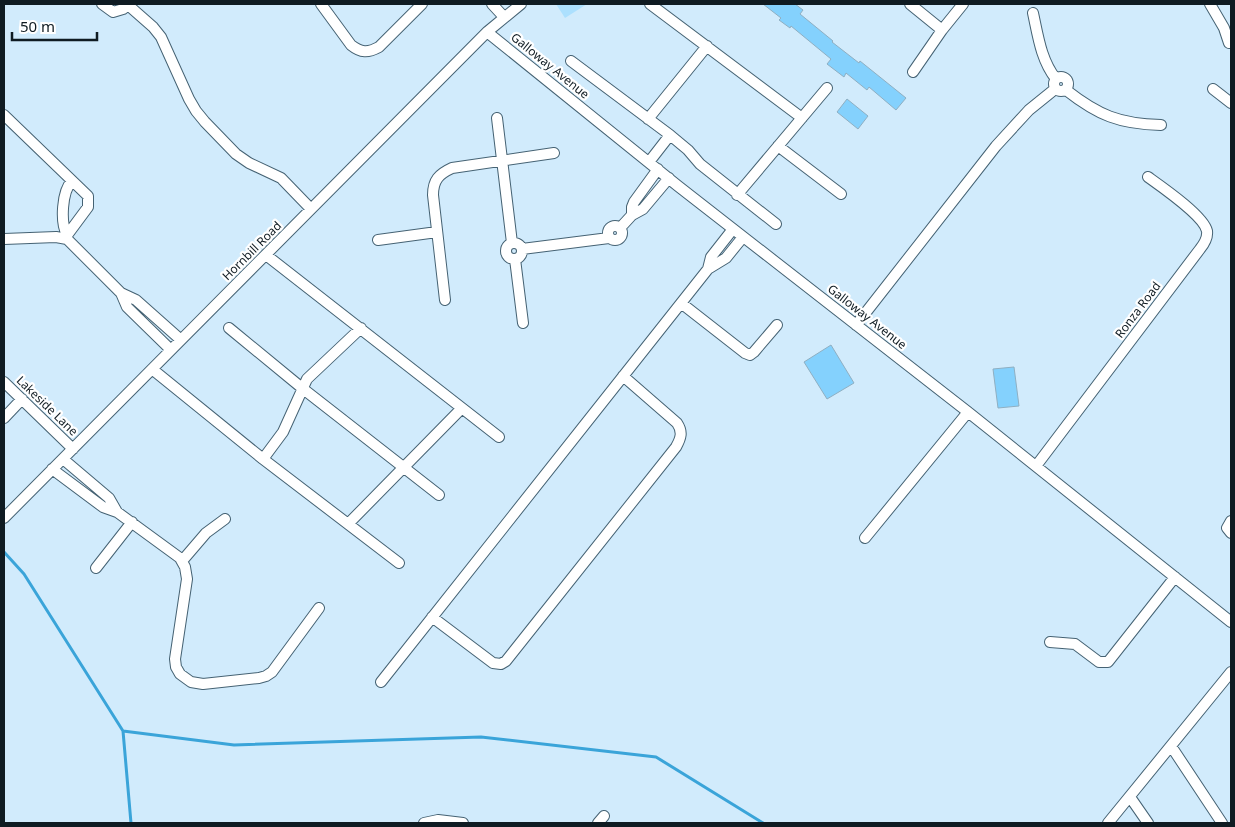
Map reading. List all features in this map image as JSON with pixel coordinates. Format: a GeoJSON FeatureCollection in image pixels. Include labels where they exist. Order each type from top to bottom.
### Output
{"type":"FeatureCollection","features":[{"type":"Feature","properties":{"kind":"street"},"geometry":{"type":"LineString","coordinates":[[102,4],[113,12],[118,12],[128,5],[153,27],[161,38],[196,112],[236,154],[248,163],[281,178],[311,209]]}},
{"type":"Feature","properties":{"kind":"street"},"geometry":{"type":"LineString","coordinates":[[321,4],[351,45],[357,50],[364,52],[372,51],[379,47],[422,4]]}},
{"type":"Feature","properties":{"kind":"street"},"geometry":{"type":"LineString","coordinates":[[492,4],[504,17]]}},
{"type":"Feature","properties":{"kind":"street","name":"Hornbill Road"},"geometry":{"type":"LineString","coordinates":[[4,518],[488,32],[521,4]]}},
{"type":"Feature","properties":{"kind":"street"},"geometry":{"type":"LineString","coordinates":[[650,4],[802,118]]}},
{"type":"Feature","properties":{"kind":"street"},"geometry":{"type":"LineString","coordinates":[[910,4],[942,30]]}},
{"type":"Feature","properties":{"kind":"street"},"geometry":{"type":"LineString","coordinates":[[913,72],[942,30],[964,4]]}},
{"type":"Feature","properties":{"kind":"street"},"geometry":{"type":"LineString","coordinates":[[1210,4],[1221,23],[1229,43]]}},
{"type":"Feature","properties":{"kind":"street"},"geometry":{"type":"LineString","coordinates":[[1034,14],[1042,53],[1059,86],[1104,115],[1128,122],[1161,125]]}},
{"type":"Feature","properties":{"kind":"street","name":"Galloway Avenue"},"geometry":{"type":"LineString","coordinates":[[488,32],[658,170],[968,412],[1231,622]]}},
{"type":"Feature","properties":{"kind":"street"},"geometry":{"type":"LineString","coordinates":[[648,119],[707,46]]}},
{"type":"Feature","properties":{"kind":"street"},"geometry":{"type":"LineString","coordinates":[[572,61],[670,135],[688,150],[700,164],[776,224]]}},
{"type":"Feature","properties":{"kind":"street"},"geometry":{"type":"LineString","coordinates":[[856,325],[996,146],[1030,110],[1059,86]]}},
{"type":"Feature","properties":{"kind":"street"},"geometry":{"type":"LineString","coordinates":[[737,195],[827,88]]}},
{"type":"Feature","properties":{"kind":"street"},"geometry":{"type":"LineString","coordinates":[[1213,89],[1231,103]]}},
{"type":"Feature","properties":{"kind":"street"},"geometry":{"type":"LineString","coordinates":[[4,115],[86,193],[89,199],[89,205],[66,236],[4,239]]}},
{"type":"Feature","properties":{"kind":"street"},"geometry":{"type":"LineString","coordinates":[[497,118],[512,243]]}},
{"type":"Feature","properties":{"kind":"street"},"geometry":{"type":"LineString","coordinates":[[649,162],[670,135]]}},
{"type":"Feature","properties":{"kind":"street"},"geometry":{"type":"LineString","coordinates":[[778,146],[841,194]]}},
{"type":"Feature","properties":{"kind":"street"},"geometry":{"type":"LineString","coordinates":[[445,300],[433,195],[433,184],[438,176],[452,168],[554,153]]}},
{"type":"Feature","properties":{"kind":"street"},"geometry":{"type":"LineString","coordinates":[[632,214],[634,202],[658,170]]}},
{"type":"Feature","properties":{"kind":"street","name":"Ronza Road"},"geometry":{"type":"LineString","coordinates":[[1036,466],[1200,249],[1206,238],[1207,230],[1201,219],[1148,177]]}},
{"type":"Feature","properties":{"kind":"street"},"geometry":{"type":"LineString","coordinates":[[522,249],[609,238],[612,240],[618,239],[622,234],[620,228],[632,214],[643,209],[669,178]]}},
{"type":"Feature","properties":{"kind":"street"},"geometry":{"type":"LineString","coordinates":[[72,181],[65,191],[64,224],[66,236],[121,293],[127,307],[171,350]]}},
{"type":"Feature","properties":{"kind":"street"},"geometry":{"type":"LineString","coordinates":[[708,269],[711,257],[733,229]]}},
{"type":"Feature","properties":{"kind":"street"},"geometry":{"type":"LineString","coordinates":[[378,240],[437,232]]}},
{"type":"Feature","properties":{"kind":"street"},"geometry":{"type":"LineString","coordinates":[[381,682],[708,269],[726,258],[743,237]]}},
{"type":"Feature","properties":{"kind":"street"},"geometry":{"type":"LineString","coordinates":[[512,243],[516,243],[522,249]]}},
{"type":"Feature","properties":{"kind":"street"},"geometry":{"type":"LineString","coordinates":[[512,243],[506,248],[506,254],[510,258],[515,259]]}},
{"type":"Feature","properties":{"kind":"street"},"geometry":{"type":"LineString","coordinates":[[515,259],[522,254],[522,249]]}},
{"type":"Feature","properties":{"kind":"street"},"geometry":{"type":"LineString","coordinates":[[266,254],[499,437]]}},
{"type":"Feature","properties":{"kind":"street"},"geometry":{"type":"LineString","coordinates":[[515,259],[523,323]]}},
{"type":"Feature","properties":{"kind":"street"},"geometry":{"type":"LineString","coordinates":[[121,293],[136,300],[181,340]]}},
{"type":"Feature","properties":{"kind":"street"},"geometry":{"type":"LineString","coordinates":[[681,303],[750,355],[777,325]]}},
{"type":"Feature","properties":{"kind":"street"},"geometry":{"type":"LineString","coordinates":[[228,328],[439,495]]}},
{"type":"Feature","properties":{"kind":"street"},"geometry":{"type":"LineString","coordinates":[[263,459],[283,432],[307,379],[361,328]]}},
{"type":"Feature","properties":{"kind":"street"},"geometry":{"type":"LineString","coordinates":[[152,369],[263,459],[399,563]]}},
{"type":"Feature","properties":{"kind":"street"},"geometry":{"type":"LineString","coordinates":[[432,617],[493,663],[504,663],[615,524],[676,447],[682,433],[672,419],[623,376]]}},
{"type":"Feature","properties":{"kind":"street","name":"Lakeside Lane"},"geometry":{"type":"LineString","coordinates":[[4,382],[73,449]]}},
{"type":"Feature","properties":{"kind":"street"},"geometry":{"type":"LineString","coordinates":[[4,418],[22,399]]}},
{"type":"Feature","properties":{"kind":"street"},"geometry":{"type":"LineString","coordinates":[[348,524],[462,408]]}},
{"type":"Feature","properties":{"kind":"street"},"geometry":{"type":"LineString","coordinates":[[865,538],[968,412]]}},
{"type":"Feature","properties":{"kind":"street"},"geometry":{"type":"LineString","coordinates":[[63,459],[109,498],[117,512]]}},
{"type":"Feature","properties":{"kind":"street"},"geometry":{"type":"LineString","coordinates":[[52,470],[103,507],[117,512],[132,522],[176,554],[182,561],[186,573],[187,586],[175,659],[176,667],[183,678],[191,682],[210,684],[266,676],[272,672],[319,608]]}},
{"type":"Feature","properties":{"kind":"street"},"geometry":{"type":"LineString","coordinates":[[182,561],[206,533],[225,519]]}},
{"type":"Feature","properties":{"kind":"street"},"geometry":{"type":"LineString","coordinates":[[1231,521],[1227,528],[1231,533]]}},
{"type":"Feature","properties":{"kind":"street"},"geometry":{"type":"LineString","coordinates":[[96,568],[132,522]]}},
{"type":"Feature","properties":{"kind":"street"},"geometry":{"type":"LineString","coordinates":[[1050,642],[1075,644],[1099,662],[1108,662],[1175,577]]}},
{"type":"Feature","properties":{"kind":"street"},"geometry":{"type":"LineString","coordinates":[[1108,823],[1231,672]]}},
{"type":"Feature","properties":{"kind":"street"},"geometry":{"type":"LineString","coordinates":[[1171,746],[1222,823]]}},
{"type":"Feature","properties":{"kind":"street"},"geometry":{"type":"LineString","coordinates":[[1130,797],[1148,823]]}},
{"type":"Feature","properties":{"kind":"street"},"geometry":{"type":"LineString","coordinates":[[424,823],[438,820],[463,823]]}},
{"type":"Feature","properties":{"kind":"shaded area"},"geometry":{"type":"Polygon","coordinates":[[[556,4],[587,4],[565,18],[556,4]]]}},
{"type":"Feature","properties":{"kind":"building"},"geometry":{"type":"Polygon","coordinates":[[[763,4],[795,4],[803,10],[800,14],[832,42],[859,63],[860,61],[906,98],[896,110],[869,87],[867,90],[846,73],[844,77],[827,64],[831,59],[791,26],[790,28],[779,20],[781,18],[763,4]]]}},
{"type":"Feature","properties":{"kind":"building"},"geometry":{"type":"Polygon","coordinates":[[[847,99],[868,116],[858,129],[837,112],[847,99]]]}},
{"type":"Feature","properties":{"kind":"building"},"geometry":{"type":"Polygon","coordinates":[[[831,345],[854,383],[827,399],[804,362],[831,345]]]}},
{"type":"Feature","properties":{"kind":"building"},"geometry":{"type":"Polygon","coordinates":[[[1014,367],[1019,406],[998,408],[993,369],[1014,367]]]}},
{"type":"Feature","properties":{"kind":"waterway"},"geometry":{"type":"LineString","coordinates":[[4,552],[24,574],[123,731],[131,823]]}},
{"type":"Feature","properties":{"kind":"waterway"},"geometry":{"type":"LineString","coordinates":[[123,731],[234,745],[481,737],[656,757],[763,823]]}}]}
